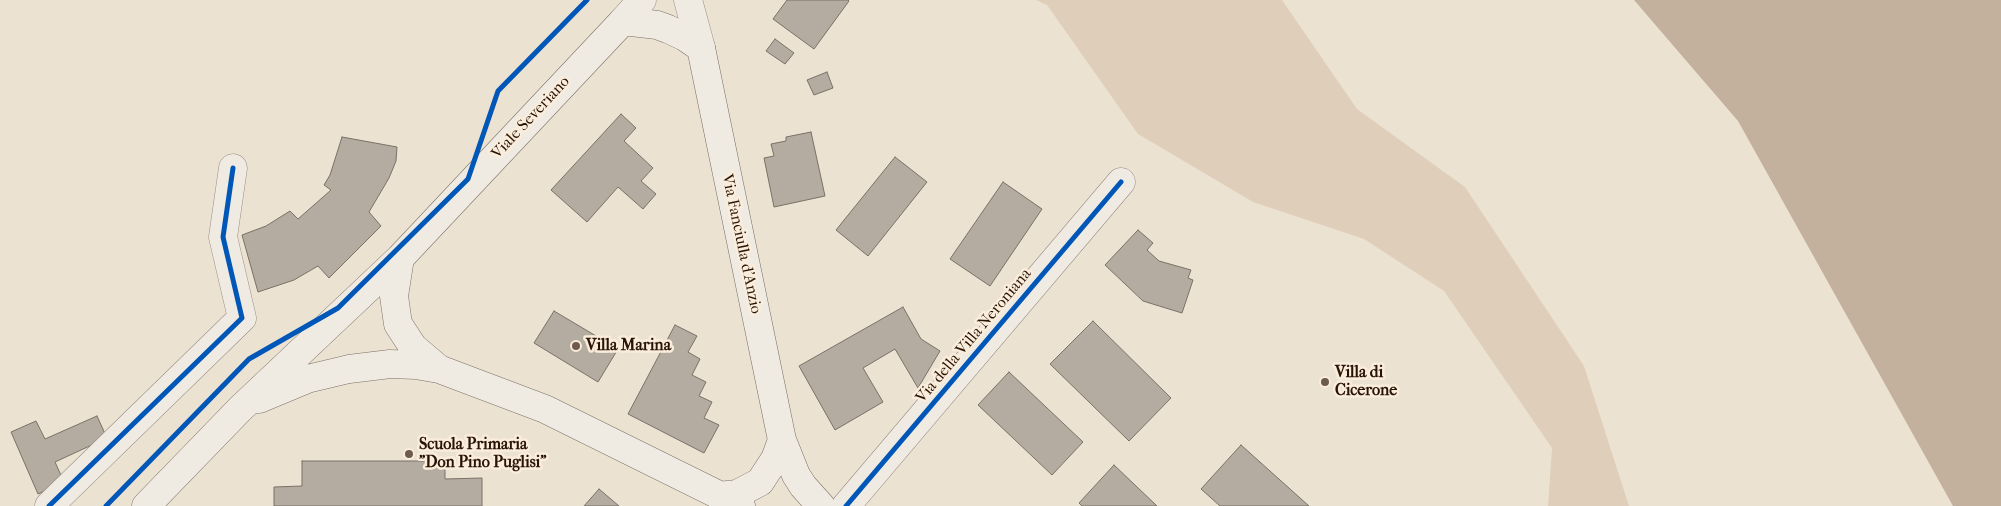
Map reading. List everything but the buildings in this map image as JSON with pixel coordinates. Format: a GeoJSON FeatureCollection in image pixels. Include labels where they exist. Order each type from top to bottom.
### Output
{"type":"FeatureCollection","features":[{"type":"Feature","properties":{"kind":"main road","name":"Viale Severiano"},"geometry":{"type":"LineString","coordinates":[[146,506],[240,409],[400,258],[642,0]]}},
{"type":"Feature","properties":{"kind":"main road","name":"Via Fanciulla d'Anzio"},"geometry":{"type":"LineString","coordinates":[[688,0],[701,48],[782,440],[796,475],[820,506]]}},
{"type":"Feature","properties":{"kind":"main road"},"geometry":{"type":"LineString","coordinates":[[623,21],[657,25],[685,37],[701,48]]}},
{"type":"Feature","properties":{"kind":"main road"},"geometry":{"type":"LineString","coordinates":[[50,506],[242,318],[223,238],[233,168]]}},
{"type":"Feature","properties":{"kind":"main road","name":"Via della Villa Neroniana"},"geometry":{"type":"LineString","coordinates":[[846,506],[1121,182]]}},
{"type":"Feature","properties":{"kind":"main road","name":"Viale Severiano"},"geometry":{"type":"LineString","coordinates":[[400,258],[394,296],[398,324],[413,347],[439,369]]}},
{"type":"Feature","properties":{"kind":"main road","name":"Viale Severiano"},"geometry":{"type":"LineString","coordinates":[[240,409],[274,392],[336,371],[370,365],[390,364],[416,365],[439,369],[545,409],[730,501]]}},
{"type":"Feature","properties":{"kind":"main road"},"geometry":{"type":"LineString","coordinates":[[730,501],[737,494],[760,482],[776,460],[782,440]]}},
{"type":"Feature","properties":{"kind":"shaded area"},"geometry":{"type":"Polygon","coordinates":[[[1036,0],[1282,0],[1357,109],[1465,187],[1584,366],[1629,506],[1548,506],[1552,448],[1444,291],[1364,239],[1253,202],[1138,134],[1047,5],[1036,0]]]}},
{"type":"Feature","properties":{"kind":"shaded area"},"geometry":{"type":"Polygon","coordinates":[[[1634,0],[2001,0],[2001,506],[1953,506],[1738,121],[1634,0]]]}},
{"type":"Feature","properties":{"kind":"cycle path"},"geometry":{"type":"LineString","coordinates":[[106,506],[249,359],[338,308],[468,179],[498,91],[587,0]]}},
{"type":"Feature","properties":{"kind":"cycle path"},"geometry":{"type":"LineString","coordinates":[[49,506],[242,318],[223,237],[233,168]]}},
{"type":"Feature","properties":{"kind":"cycle path"},"geometry":{"type":"LineString","coordinates":[[846,506],[1121,182]]}},
{"type":"Feature","properties":{"kind":"place","name":"Villa Marina"},"geometry":{"type":"Point","coordinates":[576,346]}},
{"type":"Feature","properties":{"kind":"place","name":"Villa di Cicerone"},"geometry":{"type":"Point","coordinates":[1325,382]}},
{"type":"Feature","properties":{"kind":"place","name":"Scuola Primaria \"Don Pino Puglisi\""},"geometry":{"type":"Point","coordinates":[409,454]}}]}
